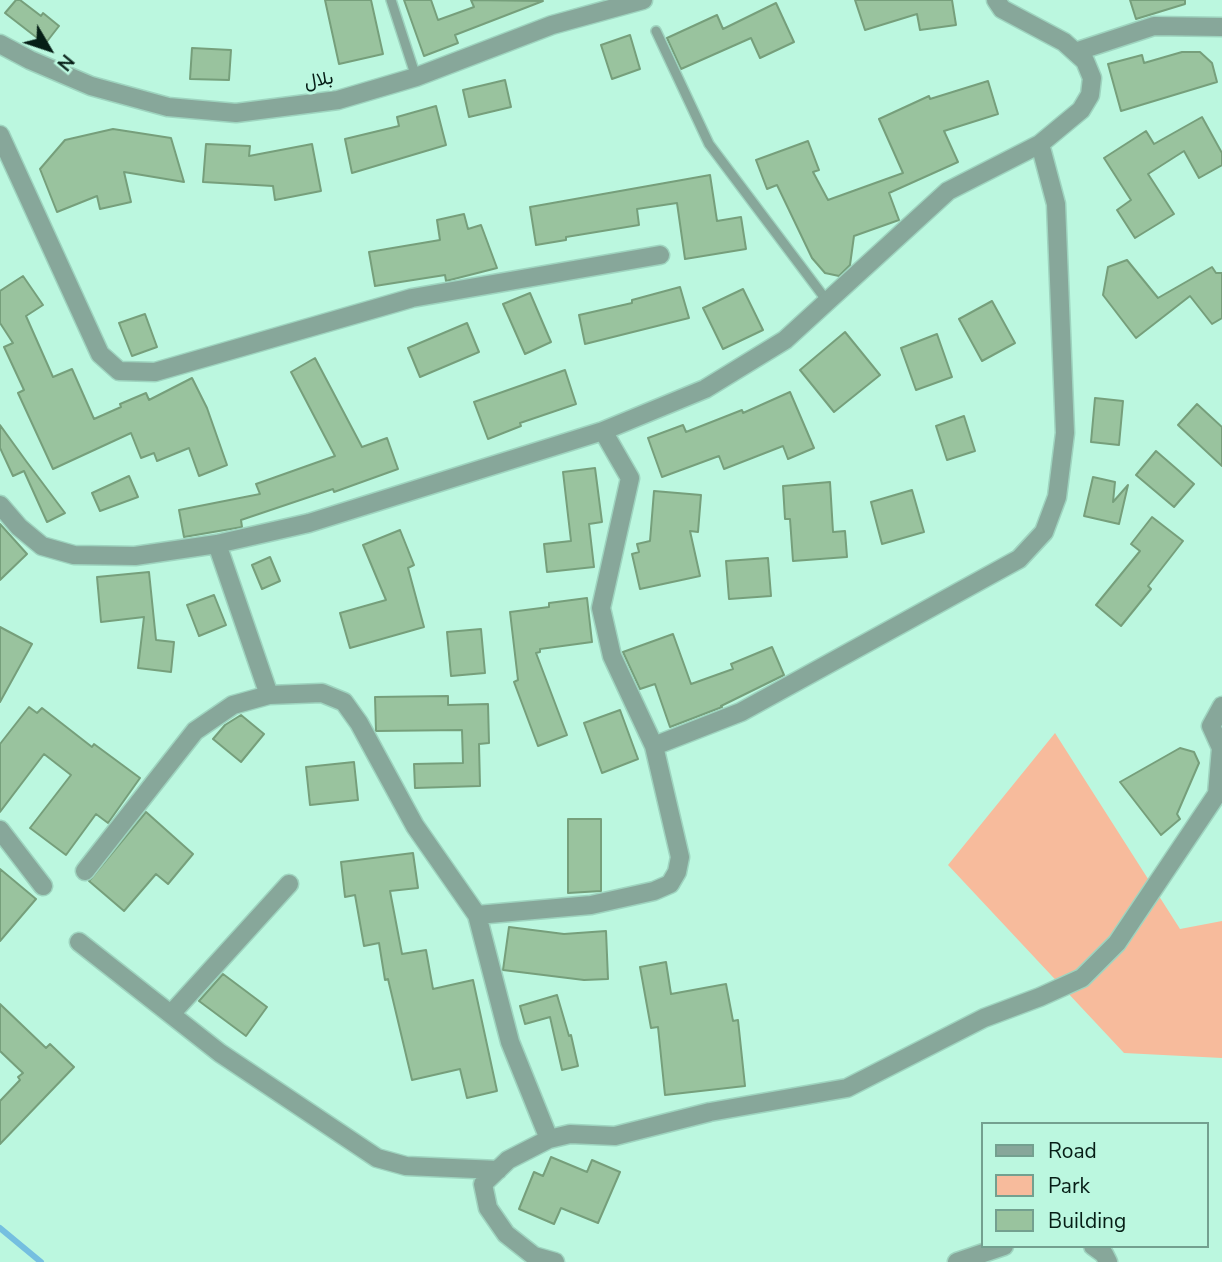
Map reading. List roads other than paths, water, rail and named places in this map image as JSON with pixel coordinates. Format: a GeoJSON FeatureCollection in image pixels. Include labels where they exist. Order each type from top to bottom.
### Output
{"type":"FeatureCollection","features":[{"type":"Feature","properties":{"kind":"street","name":"بلال"},"geometry":{"type":"LineString","coordinates":[[0,44],[30,61],[91,86],[169,107],[236,113],[338,100],[416,77],[552,26],[643,0]]}},
{"type":"Feature","properties":{"kind":"street"},"geometry":{"type":"LineString","coordinates":[[0,505],[19,527],[42,546],[74,555],[135,556],[217,544],[309,523],[603,431],[705,389],[785,340],[948,191],[1041,144],[1081,110],[1090,95],[1092,78],[1085,61],[1064,42],[1002,9],[996,0]]}},
{"type":"Feature","properties":{"kind":"street"},"geometry":{"type":"LineString","coordinates":[[1075,51],[1154,26],[1222,27]]}},
{"type":"Feature","properties":{"kind":"street"},"geometry":{"type":"LineString","coordinates":[[0,135],[100,354],[119,371],[155,372],[412,298],[660,255]]}},
{"type":"Feature","properties":{"kind":"street"},"geometry":{"type":"LineString","coordinates":[[654,746],[741,712],[1019,559],[1044,533],[1057,497],[1065,433],[1056,204],[1041,144]]}},
{"type":"Feature","properties":{"kind":"street"},"geometry":{"type":"LineString","coordinates":[[477,915],[591,905],[654,891],[670,884],[677,872],[680,857],[654,746],[612,656],[601,608],[630,478],[603,431]]}},
{"type":"Feature","properties":{"kind":"street"},"geometry":{"type":"LineString","coordinates":[[217,544],[269,695]]}},
{"type":"Feature","properties":{"kind":"street"},"geometry":{"type":"LineString","coordinates":[[85,871],[195,731],[233,705],[269,695],[322,693],[344,702],[359,723],[415,826],[477,915],[510,1042],[549,1139]]}},
{"type":"Feature","properties":{"kind":"street"},"geometry":{"type":"LineString","coordinates":[[555,1262],[534,1256],[506,1234],[488,1208],[483,1184],[508,1160],[549,1139],[570,1135],[615,1136],[710,1112],[847,1088],[984,1018],[1082,978],[1117,943],[1217,794],[1221,748],[1211,726],[1222,706]]}},
{"type":"Feature","properties":{"kind":"street"},"geometry":{"type":"LineString","coordinates":[[0,830],[43,886]]}},
{"type":"Feature","properties":{"kind":"street"},"geometry":{"type":"LineString","coordinates":[[171,1014],[289,884]]}},
{"type":"Feature","properties":{"kind":"street"},"geometry":{"type":"LineString","coordinates":[[79,942],[220,1053],[377,1158],[405,1166],[498,1170]]}},
{"type":"Feature","properties":{"kind":"street"},"geometry":{"type":"LineString","coordinates":[[957,1262],[998,1248]]}},
{"type":"Feature","properties":{"kind":"street"},"geometry":{"type":"LineString","coordinates":[[1096,1248],[1104,1254],[1108,1262]]}},
{"type":"Feature","properties":{"kind":"lane"},"geometry":{"type":"LineString","coordinates":[[391,0],[416,77]]}},
{"type":"Feature","properties":{"kind":"lane"},"geometry":{"type":"LineString","coordinates":[[656,32],[709,144],[827,301]]}},
{"type":"Feature","properties":{"kind":"waterway"},"geometry":{"type":"LineString","coordinates":[[0,1228],[41,1262]]}}]}
